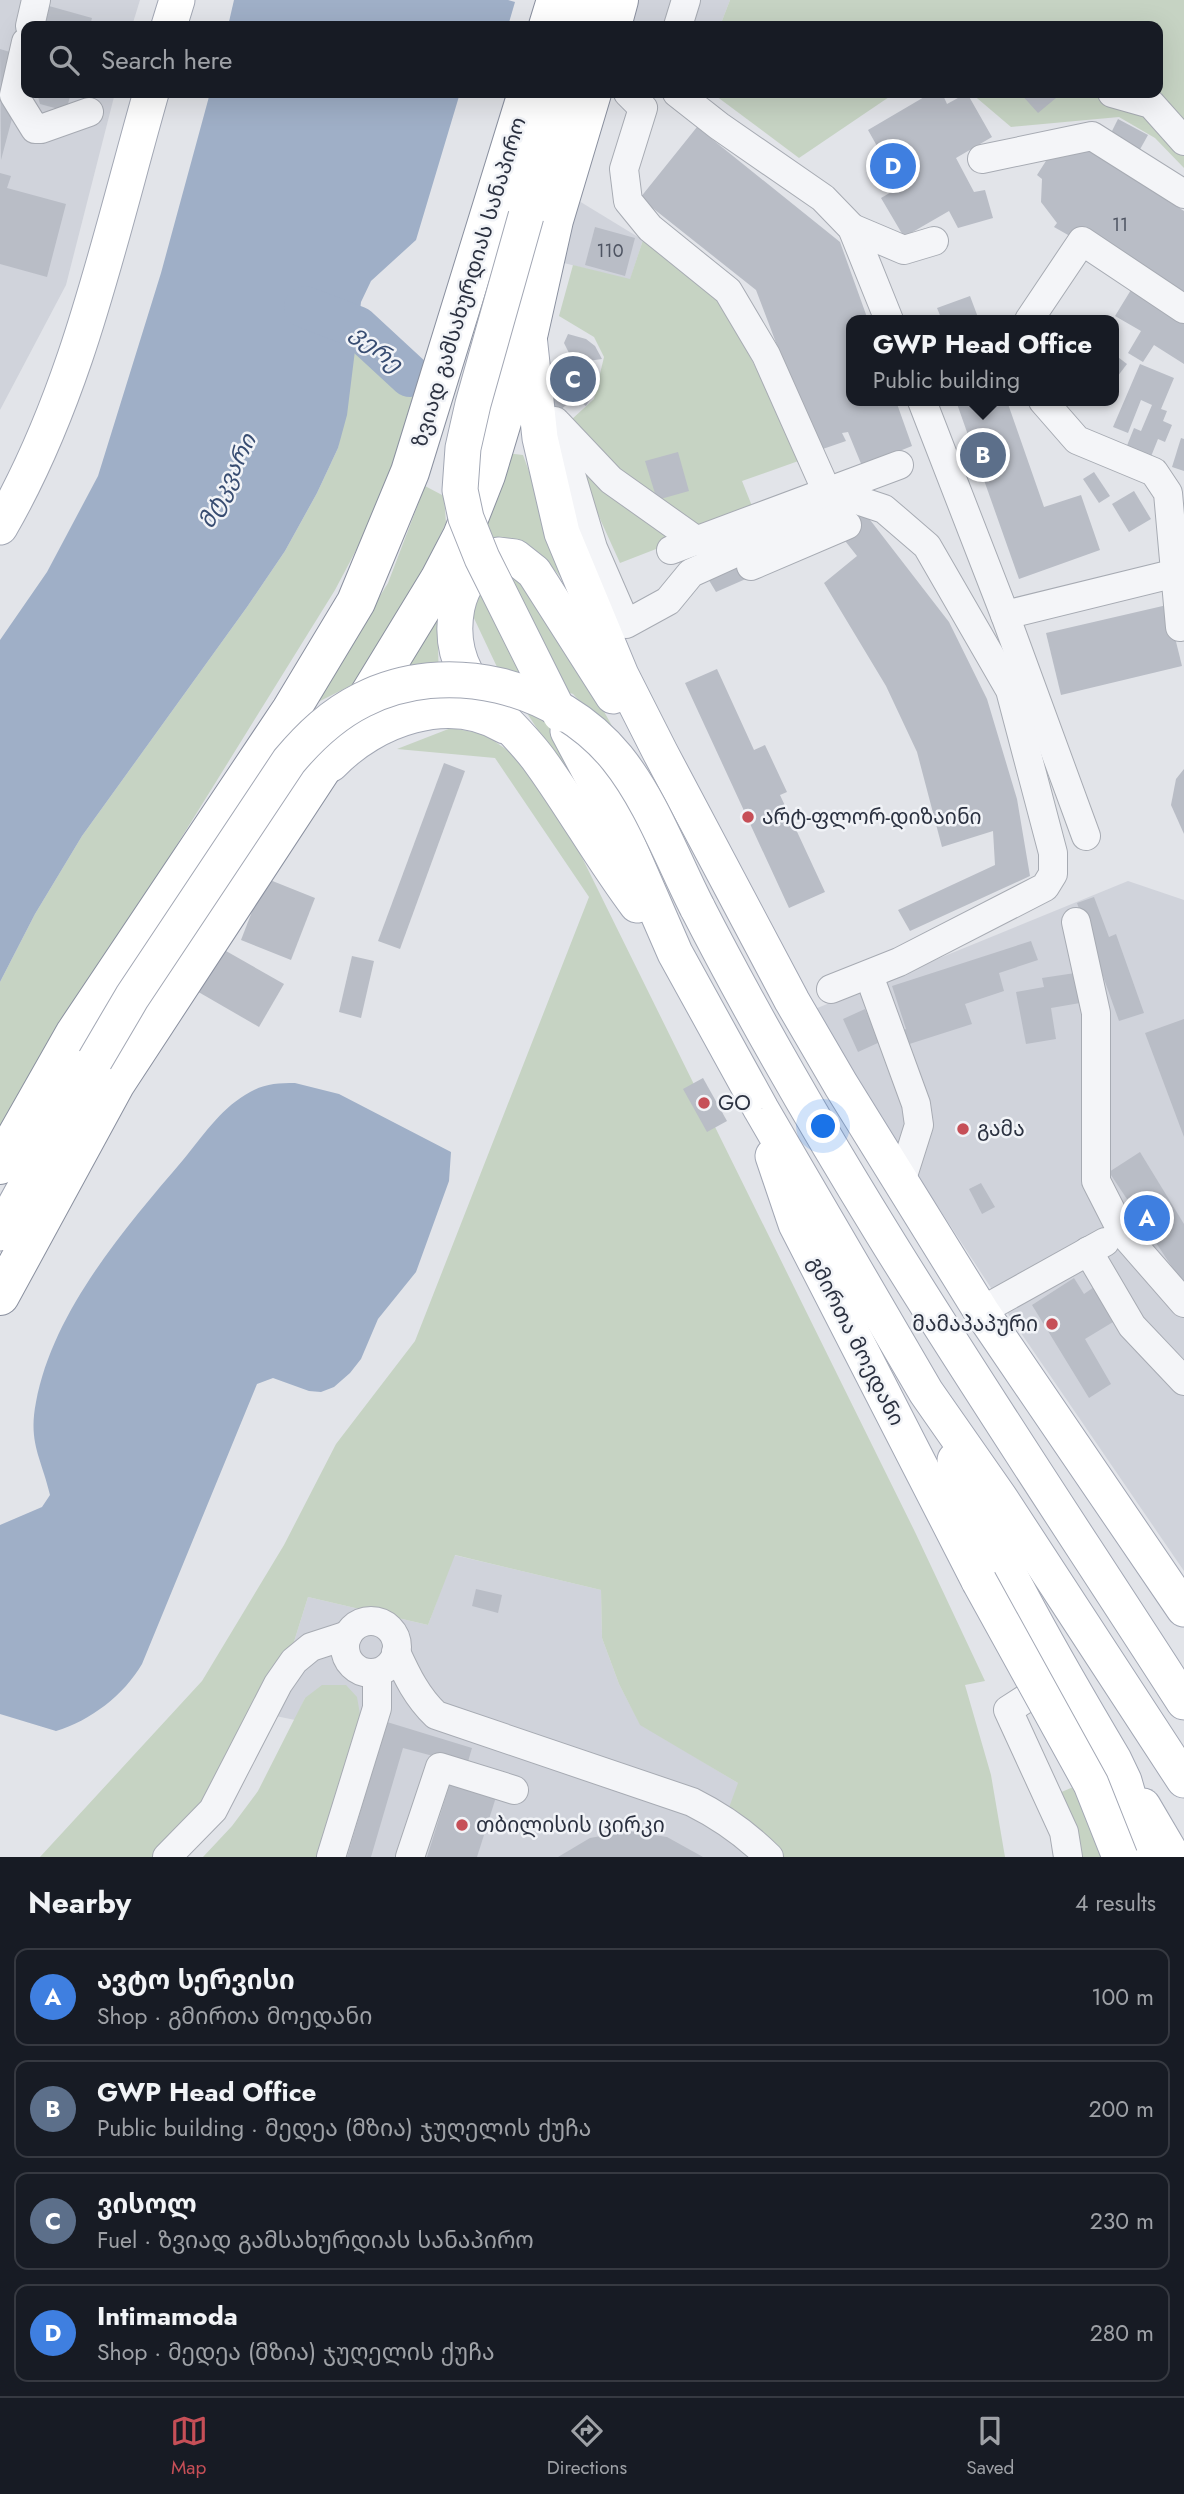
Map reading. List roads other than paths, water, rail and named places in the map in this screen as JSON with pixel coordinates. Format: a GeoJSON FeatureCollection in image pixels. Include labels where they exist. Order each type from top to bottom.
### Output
{"type":"FeatureCollection","features":[{"type":"Feature","properties":{"kind":"highway"},"geometry":{"type":"LineString","coordinates":[[550,21],[556,0]]}},
{"type":"Feature","properties":{"kind":"highway"},"geometry":{"type":"LineString","coordinates":[[613,21],[619,0]]}},
{"type":"Feature","properties":{"kind":"highway","name":"ზვიად გამსახურდიას სანაპირო"},"geometry":{"type":"LineString","coordinates":[[0,1165],[44,1085],[105,987],[331,647],[356,602],[410,472],[525,98]]}},
{"type":"Feature","properties":{"kind":"highway"},"geometry":{"type":"LineString","coordinates":[[0,1296],[116,1083],[316,779],[418,615],[462,536],[486,475],[529,332],[554,220],[591,98]]}},
{"type":"Feature","properties":{"kind":"main road"},"geometry":{"type":"LineString","coordinates":[[171,21],[177,0]]}},
{"type":"Feature","properties":{"kind":"main road"},"geometry":{"type":"LineString","coordinates":[[584,21],[590,0]]}},
{"type":"Feature","properties":{"kind":"main road"},"geometry":{"type":"LineString","coordinates":[[0,527],[40,454],[68,382],[150,98]]}},
{"type":"Feature","properties":{"kind":"main road","name":"ზვიად გამსახურდიას სანაპირო"},"geometry":{"type":"LineString","coordinates":[[561,98],[473,404],[463,448],[460,490],[466,518],[482,558],[625,838],[675,953]]}},
{"type":"Feature","properties":{"kind":"main road"},"geometry":{"type":"LineString","coordinates":[[529,332],[545,418],[550,487],[576,572],[621,675],[660,752],[898,1194],[958,1353]]}},
{"type":"Feature","properties":{"kind":"main road"},"geometry":{"type":"LineString","coordinates":[[660,752],[603,683],[534,572],[515,557],[498,555],[483,564],[466,583],[456,615],[455,636],[466,677],[538,758],[621,885],[675,953],[761,1109]]}},
{"type":"Feature","properties":{"kind":"main road"},"geometry":{"type":"LineString","coordinates":[[0,1233],[94,1060],[132,997],[289,761],[309,738],[341,712],[363,699],[398,686],[443,681],[486,683],[549,703],[581,723],[627,771],[788,1078],[958,1353],[1184,1702]]}},
{"type":"Feature","properties":{"kind":"main road"},"geometry":{"type":"LineString","coordinates":[[316,779],[342,753],[370,732],[407,716],[469,712],[490,718],[514,732]]}},
{"type":"Feature","properties":{"kind":"main road"},"geometry":{"type":"LineString","coordinates":[[788,1078],[898,1194],[1184,1609]]}},
{"type":"Feature","properties":{"kind":"main road","name":"გმირთა მოედანი"},"geometry":{"type":"LineString","coordinates":[[761,1109],[926,1392],[1000,1498],[1184,1780]]}},
{"type":"Feature","properties":{"kind":"main road","name":"გმირთა მოედანი"},"geometry":{"type":"LineString","coordinates":[[761,1109],[777,1175],[796,1224],[979,1581],[1091,1784],[1120,1857]]}},
{"type":"Feature","properties":{"kind":"main road","name":"გმირთა მოედანი"},"geometry":{"type":"LineString","coordinates":[[926,1392],[986,1534],[1119,1771],[1146,1857]]}},
{"type":"Feature","properties":{"kind":"main road"},"geometry":{"type":"LineString","coordinates":[[1119,1771],[1156,1824],[1173,1857]]}},
{"type":"Feature","properties":{"kind":"street"},"geometry":{"type":"LineString","coordinates":[[31,21],[36,0]]}},
{"type":"Feature","properties":{"kind":"street"},"geometry":{"type":"LineString","coordinates":[[680,21],[686,0]]}},
{"type":"Feature","properties":{"kind":"street"},"geometry":{"type":"LineString","coordinates":[[21,62],[13,95],[35,130],[89,112]]}},
{"type":"Feature","properties":{"kind":"street"},"geometry":{"type":"LineString","coordinates":[[633,98],[643,108],[624,169],[628,201],[650,228],[728,291],[766,355],[827,492]]}},
{"type":"Feature","properties":{"kind":"street"},"geometry":{"type":"LineString","coordinates":[[683,98],[822,198],[852,228],[904,250],[934,241]]}},
{"type":"Feature","properties":{"kind":"street"},"geometry":{"type":"LineString","coordinates":[[1130,98],[1151,104],[1184,141]]}},
{"type":"Feature","properties":{"kind":"street"},"geometry":{"type":"LineString","coordinates":[[982,159],[1092,136],[1184,194]]}},
{"type":"Feature","properties":{"kind":"street"},"geometry":{"type":"LineString","coordinates":[[852,228],[887,315]]}},
{"type":"Feature","properties":{"kind":"street"},"geometry":{"type":"LineString","coordinates":[[1032,315],[1082,241],[1184,309]]}},
{"type":"Feature","properties":{"kind":"street"},"geometry":{"type":"LineString","coordinates":[[924,406],[1006,615],[1086,836]]}},
{"type":"Feature","properties":{"kind":"street"},"geometry":{"type":"LineString","coordinates":[[1047,406],[1077,440],[1154,472],[1176,493],[1180,627]]}},
{"type":"Feature","properties":{"kind":"street"},"geometry":{"type":"LineString","coordinates":[[545,418],[684,545],[899,465]]}},
{"type":"Feature","properties":{"kind":"street"},"geometry":{"type":"LineString","coordinates":[[545,418],[593,548],[626,624],[668,601],[847,525]]}},
{"type":"Feature","properties":{"kind":"street"},"geometry":{"type":"LineString","coordinates":[[668,601],[691,573],[854,499],[884,509],[927,546],[1010,690],[1053,853],[1054,874],[1045,887],[1032,894],[900,962],[831,989]]}},
{"type":"Feature","properties":{"kind":"street"},"geometry":{"type":"LineString","coordinates":[[1006,615],[1179,572]]}},
{"type":"Feature","properties":{"kind":"street"},"geometry":{"type":"LineString","coordinates":[[1076,922],[1096,1013],[1096,1181],[1122,1232],[1184,1303]]}},
{"type":"Feature","properties":{"kind":"street"},"geometry":{"type":"LineString","coordinates":[[874,989],[916,1104],[919,1125],[898,1194]]}},
{"type":"Feature","properties":{"kind":"street"},"geometry":{"type":"LineString","coordinates":[[981,1311],[1122,1232]]}},
{"type":"Feature","properties":{"kind":"street"},"geometry":{"type":"LineString","coordinates":[[1088,1251],[1132,1326],[1184,1381]]}},
{"type":"Feature","properties":{"kind":"street"},"geometry":{"type":"LineString","coordinates":[[397,1652],[390,1666],[377,1673],[360,1671],[348,1660],[345,1643],[353,1628],[367,1621],[383,1624],[395,1636],[397,1652],[410,1683],[423,1703],[436,1715],[692,1802],[721,1816],[748,1836],[769,1857]]}},
{"type":"Feature","properties":{"kind":"street"},"geometry":{"type":"LineString","coordinates":[[167,1857],[201,1826],[219,1801],[278,1684],[294,1661],[327,1640],[348,1635]]}},
{"type":"Feature","properties":{"kind":"street"},"geometry":{"type":"LineString","coordinates":[[331,1857],[377,1708],[377,1673]]}},
{"type":"Feature","properties":{"kind":"street"},"geometry":{"type":"LineString","coordinates":[[1064,1675],[1008,1710],[1064,1832],[1068,1857]]}},
{"type":"Feature","properties":{"kind":"street"},"geometry":{"type":"LineString","coordinates":[[410,1857],[440,1767],[514,1790]]}},
{"type":"Feature","properties":{"kind":"street"},"geometry":{"type":"LineString","coordinates":[[1048,1794],[1119,1771]]}},
{"type":"Feature","properties":{"kind":"water"},"geometry":{"type":"Polygon","coordinates":[[[234,0],[515,2],[509,21],[229,21],[234,0]]]}},
{"type":"Feature","properties":{"kind":"water","name":"მტკვარი"},"geometry":{"type":"Polygon","coordinates":[[[209,98],[459,98],[416,240],[371,281],[361,302],[347,415],[338,448],[317,493],[285,551],[247,607],[82,836],[35,914],[0,982],[0,640],[47,572],[98,476],[161,273],[209,98]]]}},
{"type":"Feature","properties":{"kind":"water"},"geometry":{"type":"Polygon","coordinates":[[[295,1083],[339,1094],[451,1152],[449,1181],[416,1272],[378,1319],[361,1359],[334,1387],[321,1392],[309,1391],[273,1378],[257,1384],[142,1664],[126,1686],[93,1714],[56,1731],[0,1714],[0,1525],[42,1507],[50,1495],[37,1450],[34,1416],[45,1368],[58,1335],[94,1272],[115,1242],[219,1116],[257,1088],[295,1083]]]}},
{"type":"Feature","properties":{"kind":"waterway","name":"ვერე"},"geometry":{"type":"LineString","coordinates":[[305,307],[357,327],[410,376]]}},
{"type":"Feature","properties":{"kind":"place","name":"Intimamoda"},"geometry":{"type":"Point","coordinates":[893,166]}},
{"type":"Feature","properties":{"kind":"place","name":"ვისოლ"},"geometry":{"type":"Point","coordinates":[573,379]}},
{"type":"Feature","properties":{"kind":"place","name":"GWP Head Office"},"geometry":{"type":"Point","coordinates":[983,455]}},
{"type":"Feature","properties":{"kind":"place","name":"არტ-ფლორ-დიზაინი"},"geometry":{"type":"Point","coordinates":[748,817]}},
{"type":"Feature","properties":{"kind":"place","name":"GO"},"geometry":{"type":"Point","coordinates":[704,1103]}},
{"type":"Feature","properties":{"kind":"place","name":"გამა"},"geometry":{"type":"Point","coordinates":[963,1129]}},
{"type":"Feature","properties":{"kind":"place","name":"ავტო სერვისი"},"geometry":{"type":"Point","coordinates":[1147,1218]}},
{"type":"Feature","properties":{"kind":"place","name":"მამაპაპური"},"geometry":{"type":"Point","coordinates":[1052,1324]}},
{"type":"Feature","properties":{"kind":"place","name":"თბილისის ცირკი"},"geometry":{"type":"Point","coordinates":[462,1825]}}]}
